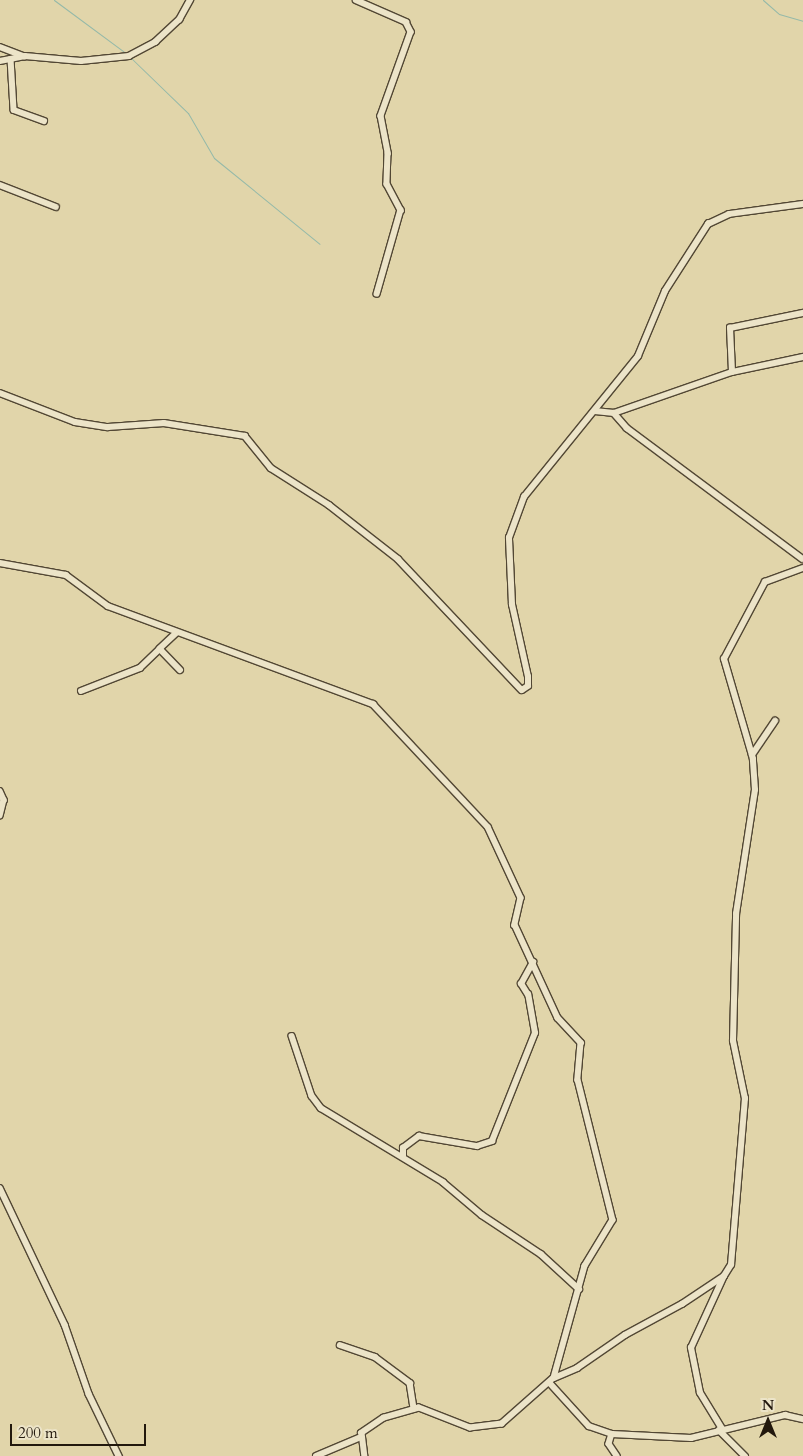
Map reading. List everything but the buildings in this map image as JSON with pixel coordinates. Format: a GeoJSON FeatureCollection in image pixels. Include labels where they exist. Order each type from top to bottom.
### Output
{"type":"FeatureCollection","features":[{"type":"Feature","properties":{"kind":"street"},"geometry":{"type":"LineString","coordinates":[[0,47],[25,56],[81,62],[129,56],[155,42],[180,20],[190,0]]}},
{"type":"Feature","properties":{"kind":"street"},"geometry":{"type":"LineString","coordinates":[[356,0],[406,22],[411,32],[381,116],[388,153],[387,184],[401,210],[377,294]]}},
{"type":"Feature","properties":{"kind":"street"},"geometry":{"type":"LineString","coordinates":[[0,61],[25,56]]}},
{"type":"Feature","properties":{"kind":"street"},"geometry":{"type":"LineString","coordinates":[[11,59],[14,110],[44,121]]}},
{"type":"Feature","properties":{"kind":"street"},"geometry":{"type":"LineString","coordinates":[[0,186],[56,206]]}},
{"type":"Feature","properties":{"kind":"street"},"geometry":{"type":"LineString","coordinates":[[0,393],[75,422],[108,427],[164,423],[245,436],[271,468],[329,504],[398,559],[522,690],[528,686],[528,677],[512,605],[510,528],[524,497],[638,356],[665,290],[708,224],[729,214],[803,204]]}},
{"type":"Feature","properties":{"kind":"street"},"geometry":{"type":"LineString","coordinates":[[732,372],[730,328],[803,313]]}},
{"type":"Feature","properties":{"kind":"street"},"geometry":{"type":"LineString","coordinates":[[595,411],[614,413],[732,372],[803,357]]}},
{"type":"Feature","properties":{"kind":"street"},"geometry":{"type":"LineString","coordinates":[[614,413],[627,428],[803,559]]}},
{"type":"Feature","properties":{"kind":"street"},"geometry":{"type":"LineString","coordinates":[[0,563],[66,575],[108,606],[251,663],[361,696],[373,704],[488,827],[521,898],[515,925],[558,1018],[581,1043],[579,1086],[613,1212],[585,1266],[552,1380]]}},
{"type":"Feature","properties":{"kind":"street"},"geometry":{"type":"LineString","coordinates":[[745,1456],[720,1429],[700,1393],[691,1348],[732,1258],[733,1208],[743,1158],[745,1099],[734,1041],[735,939],[755,800],[752,755],[724,667],[726,653],[745,628],[765,582],[803,568]]}},
{"type":"Feature","properties":{"kind":"street"},"geometry":{"type":"LineString","coordinates":[[81,691],[104,678],[140,668],[177,633]]}},
{"type":"Feature","properties":{"kind":"street"},"geometry":{"type":"LineString","coordinates":[[160,649],[180,670]]}},
{"type":"Feature","properties":{"kind":"street"},"geometry":{"type":"LineString","coordinates":[[752,755],[775,721]]}},
{"type":"Feature","properties":{"kind":"street"},"geometry":{"type":"LineString","coordinates":[[0,792],[4,800],[0,816]]}},
{"type":"Feature","properties":{"kind":"street"},"geometry":{"type":"LineString","coordinates":[[402,1156],[403,1148],[419,1136],[477,1146],[492,1141],[534,1033],[528,994],[521,984],[533,962]]}},
{"type":"Feature","properties":{"kind":"street"},"geometry":{"type":"LineString","coordinates":[[292,1036],[312,1096],[321,1108],[402,1156],[541,1254],[579,1289]]}},
{"type":"Feature","properties":{"kind":"street"},"geometry":{"type":"LineString","coordinates":[[0,1188],[65,1325],[89,1394],[119,1456]]}},
{"type":"Feature","properties":{"kind":"street"},"geometry":{"type":"LineString","coordinates":[[365,1456],[362,1437],[367,1427],[414,1409],[434,1411],[470,1428],[492,1426],[511,1420],[552,1380],[577,1368],[724,1276]]}},
{"type":"Feature","properties":{"kind":"street"},"geometry":{"type":"LineString","coordinates":[[340,1344],[375,1357],[410,1383],[414,1409]]}},
{"type":"Feature","properties":{"kind":"street"},"geometry":{"type":"LineString","coordinates":[[552,1380],[588,1426],[612,1434],[691,1438],[720,1429],[785,1416],[803,1419]]}},
{"type":"Feature","properties":{"kind":"street"},"geometry":{"type":"LineString","coordinates":[[612,1434],[609,1444],[617,1456]]}},
{"type":"Feature","properties":{"kind":"street"},"geometry":{"type":"LineString","coordinates":[[316,1456],[362,1437]]}},
{"type":"Feature","properties":{"kind":"waterway"},"geometry":{"type":"LineString","coordinates":[[54,0],[127,54]]}},
{"type":"Feature","properties":{"kind":"waterway"},"geometry":{"type":"LineString","coordinates":[[763,0],[779,14],[803,21]]}},
{"type":"Feature","properties":{"kind":"waterway"},"geometry":{"type":"LineString","coordinates":[[130,57],[188,113],[214,158],[320,244]]}}]}
